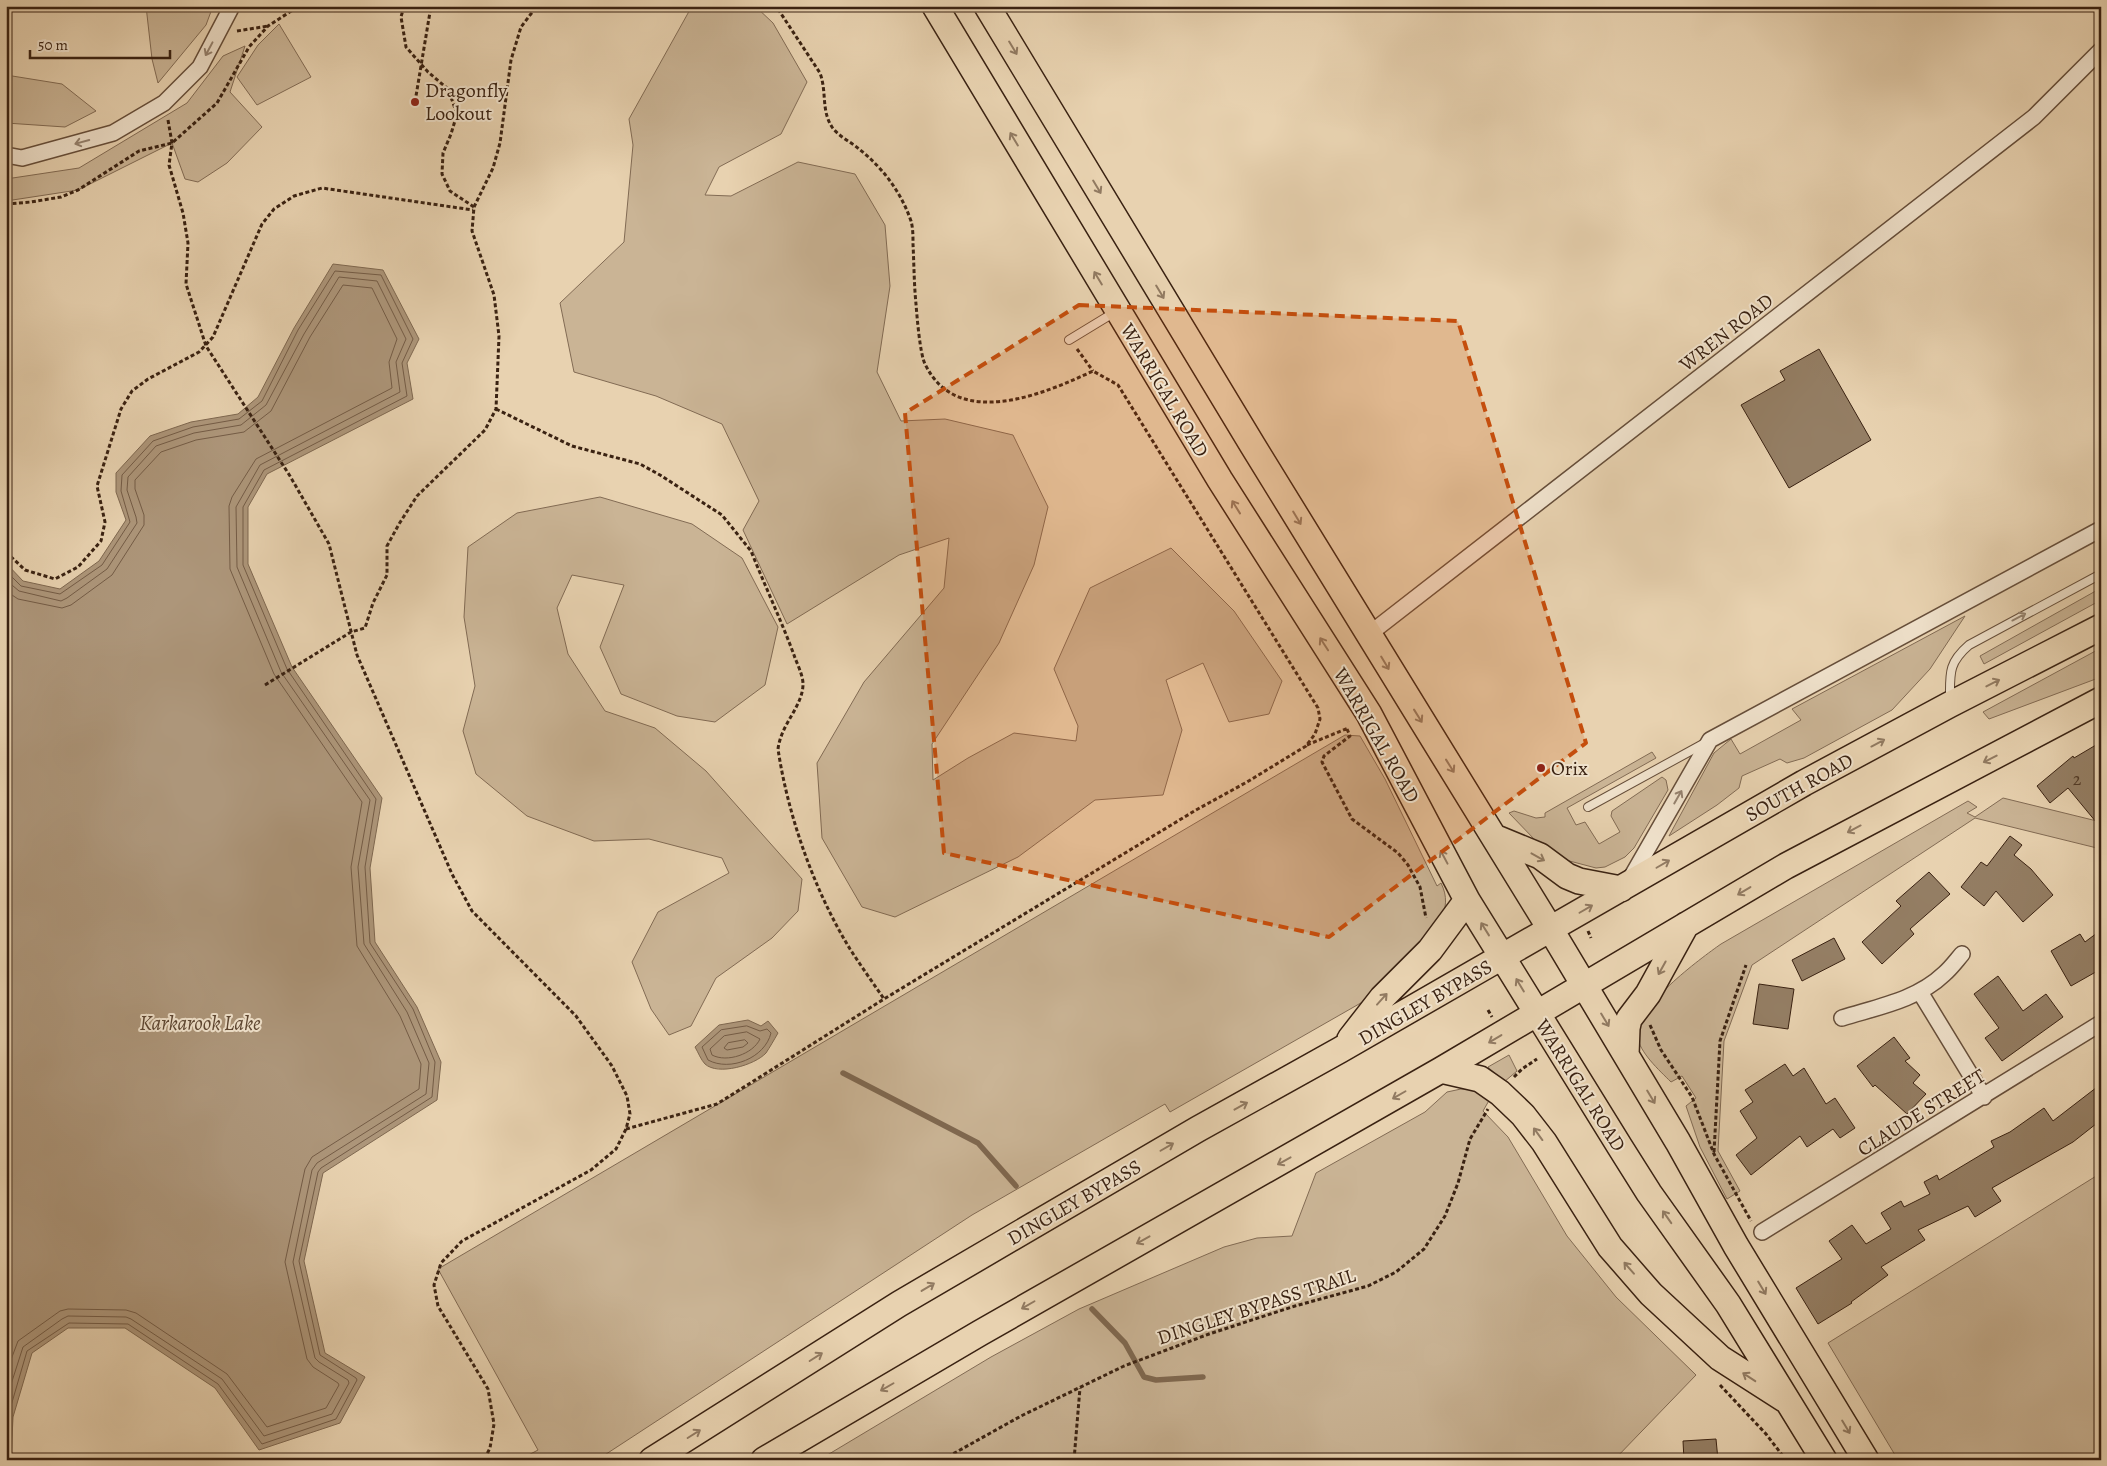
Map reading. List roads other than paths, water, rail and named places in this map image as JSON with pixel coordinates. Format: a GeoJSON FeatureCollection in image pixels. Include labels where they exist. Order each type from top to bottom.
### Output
{"type":"FeatureCollection","features":[{"type":"Feature","properties":{"kind":"highway","name":"WARRIGAL ROAD"},"geometry":{"type":"LineString","coordinates":[[935,6],[1215,473],[1369,714],[1467,900],[1642,1182],[1728,1304],[1824,1460]]}},
{"type":"Feature","properties":{"kind":"highway"},"geometry":{"type":"LineString","coordinates":[[988,6],[1368,635],[1551,930],[1626,1055],[1736,1246],[1866,1460]]}},
{"type":"Feature","properties":{"kind":"highway","name":"SOUTH ROAD"},"geometry":{"type":"LineString","coordinates":[[1502,957],[1804,783],[1949,705],[2101,628]]}},
{"type":"Feature","properties":{"kind":"highway"},"geometry":{"type":"LineString","coordinates":[[764,1460],[980,1332],[1441,1070],[1794,862],[2101,700]]}},
{"type":"Feature","properties":{"kind":"highway"},"geometry":{"type":"LineString","coordinates":[[1494,837],[1540,856],[1566,876],[1578,881],[1624,887]]}},
{"type":"Feature","properties":{"kind":"highway"},"geometry":{"type":"LineString","coordinates":[[1340,1050],[1382,998],[1430,950],[1467,900]]}},
{"type":"Feature","properties":{"kind":"highway"},"geometry":{"type":"LineString","coordinates":[[1626,1055],[1629,1019],[1648,994],[1686,925]]}},
{"type":"Feature","properties":{"kind":"highway","name":"DINGLEY BYPASS"},"geometry":{"type":"LineString","coordinates":[[652,1460],[907,1299],[1198,1129],[1502,957]]}},
{"type":"Feature","properties":{"kind":"highway"},"geometry":{"type":"LineString","coordinates":[[1441,1070],[1480,1080],[1500,1093],[1517,1109],[1544,1142],[1610,1247],[1651,1294],[1720,1358],[1790,1403]]}},
{"type":"Feature","properties":{"kind":"street"},"geometry":{"type":"LineString","coordinates":[[6,155],[22,158],[113,133],[164,103],[200,67],[232,6]]}},
{"type":"Feature","properties":{"kind":"street","name":"WREN ROAD"},"geometry":{"type":"LineString","coordinates":[[1368,635],[2034,117],[2101,50]]}},
{"type":"Feature","properties":{"kind":"street"},"geometry":{"type":"LineString","coordinates":[[1624,887],[1710,740],[2101,529]]}},
{"type":"Feature","properties":{"kind":"street"},"geometry":{"type":"LineString","coordinates":[[1842,1018],[1920,992],[1944,975],[1962,954]]}},
{"type":"Feature","properties":{"kind":"street"},"geometry":{"type":"LineString","coordinates":[[1920,992],[1984,1097]]}},
{"type":"Feature","properties":{"kind":"street","name":"CLAUDE STREET"},"geometry":{"type":"LineString","coordinates":[[1758,1229],[1984,1097],[2101,1024]]}},
{"type":"Feature","properties":{"kind":"lane"},"geometry":{"type":"LineString","coordinates":[[1070,340],[1118,311]]}},
{"type":"Feature","properties":{"kind":"lane"},"geometry":{"type":"LineString","coordinates":[[1949,705],[1950,668],[1963,650],[1976,640],[2101,574]]}},
{"type":"Feature","properties":{"kind":"lane"},"geometry":{"type":"LineString","coordinates":[[1588,807],[1710,740]]}},
{"type":"Feature","properties":{"kind":"water","name":"Karkarook Lake"},"geometry":{"type":"Polygon","coordinates":[[[333,264],[383,270],[419,339],[407,363],[413,399],[267,474],[248,507],[248,564],[292,667],[382,798],[370,868],[375,942],[417,1007],[441,1062],[437,1100],[323,1173],[304,1261],[325,1353],[365,1377],[340,1423],[259,1450],[215,1388],[125,1328],[68,1328],[32,1353],[13,1417],[11,1460],[6,1460],[6,563],[23,581],[60,589],[99,561],[126,520],[116,492],[116,473],[150,436],[191,422],[238,414],[258,397],[294,328],[333,264]]]}},
{"type":"Feature","properties":{"kind":"water"},"geometry":{"type":"Polygon","coordinates":[[[748,1020],[761,1026],[768,1021],[778,1033],[766,1053],[745,1065],[727,1069],[718,1069],[705,1064],[695,1047],[719,1025],[748,1020]]]}},
{"type":"Feature","properties":{"kind":"waterway"},"geometry":{"type":"LineString","coordinates":[[843,1073],[978,1143],[1016,1186]]}},
{"type":"Feature","properties":{"kind":"waterway"},"geometry":{"type":"LineString","coordinates":[[1092,1309],[1125,1343],[1144,1377],[1156,1380],[1203,1377]]}},
{"type":"Feature","properties":{"kind":"place","name":"Dragonfly Lookout"},"geometry":{"type":"Point","coordinates":[415,102]}},
{"type":"Feature","properties":{"kind":"place","name":"Orix"},"geometry":{"type":"Point","coordinates":[1541,768]}}]}
